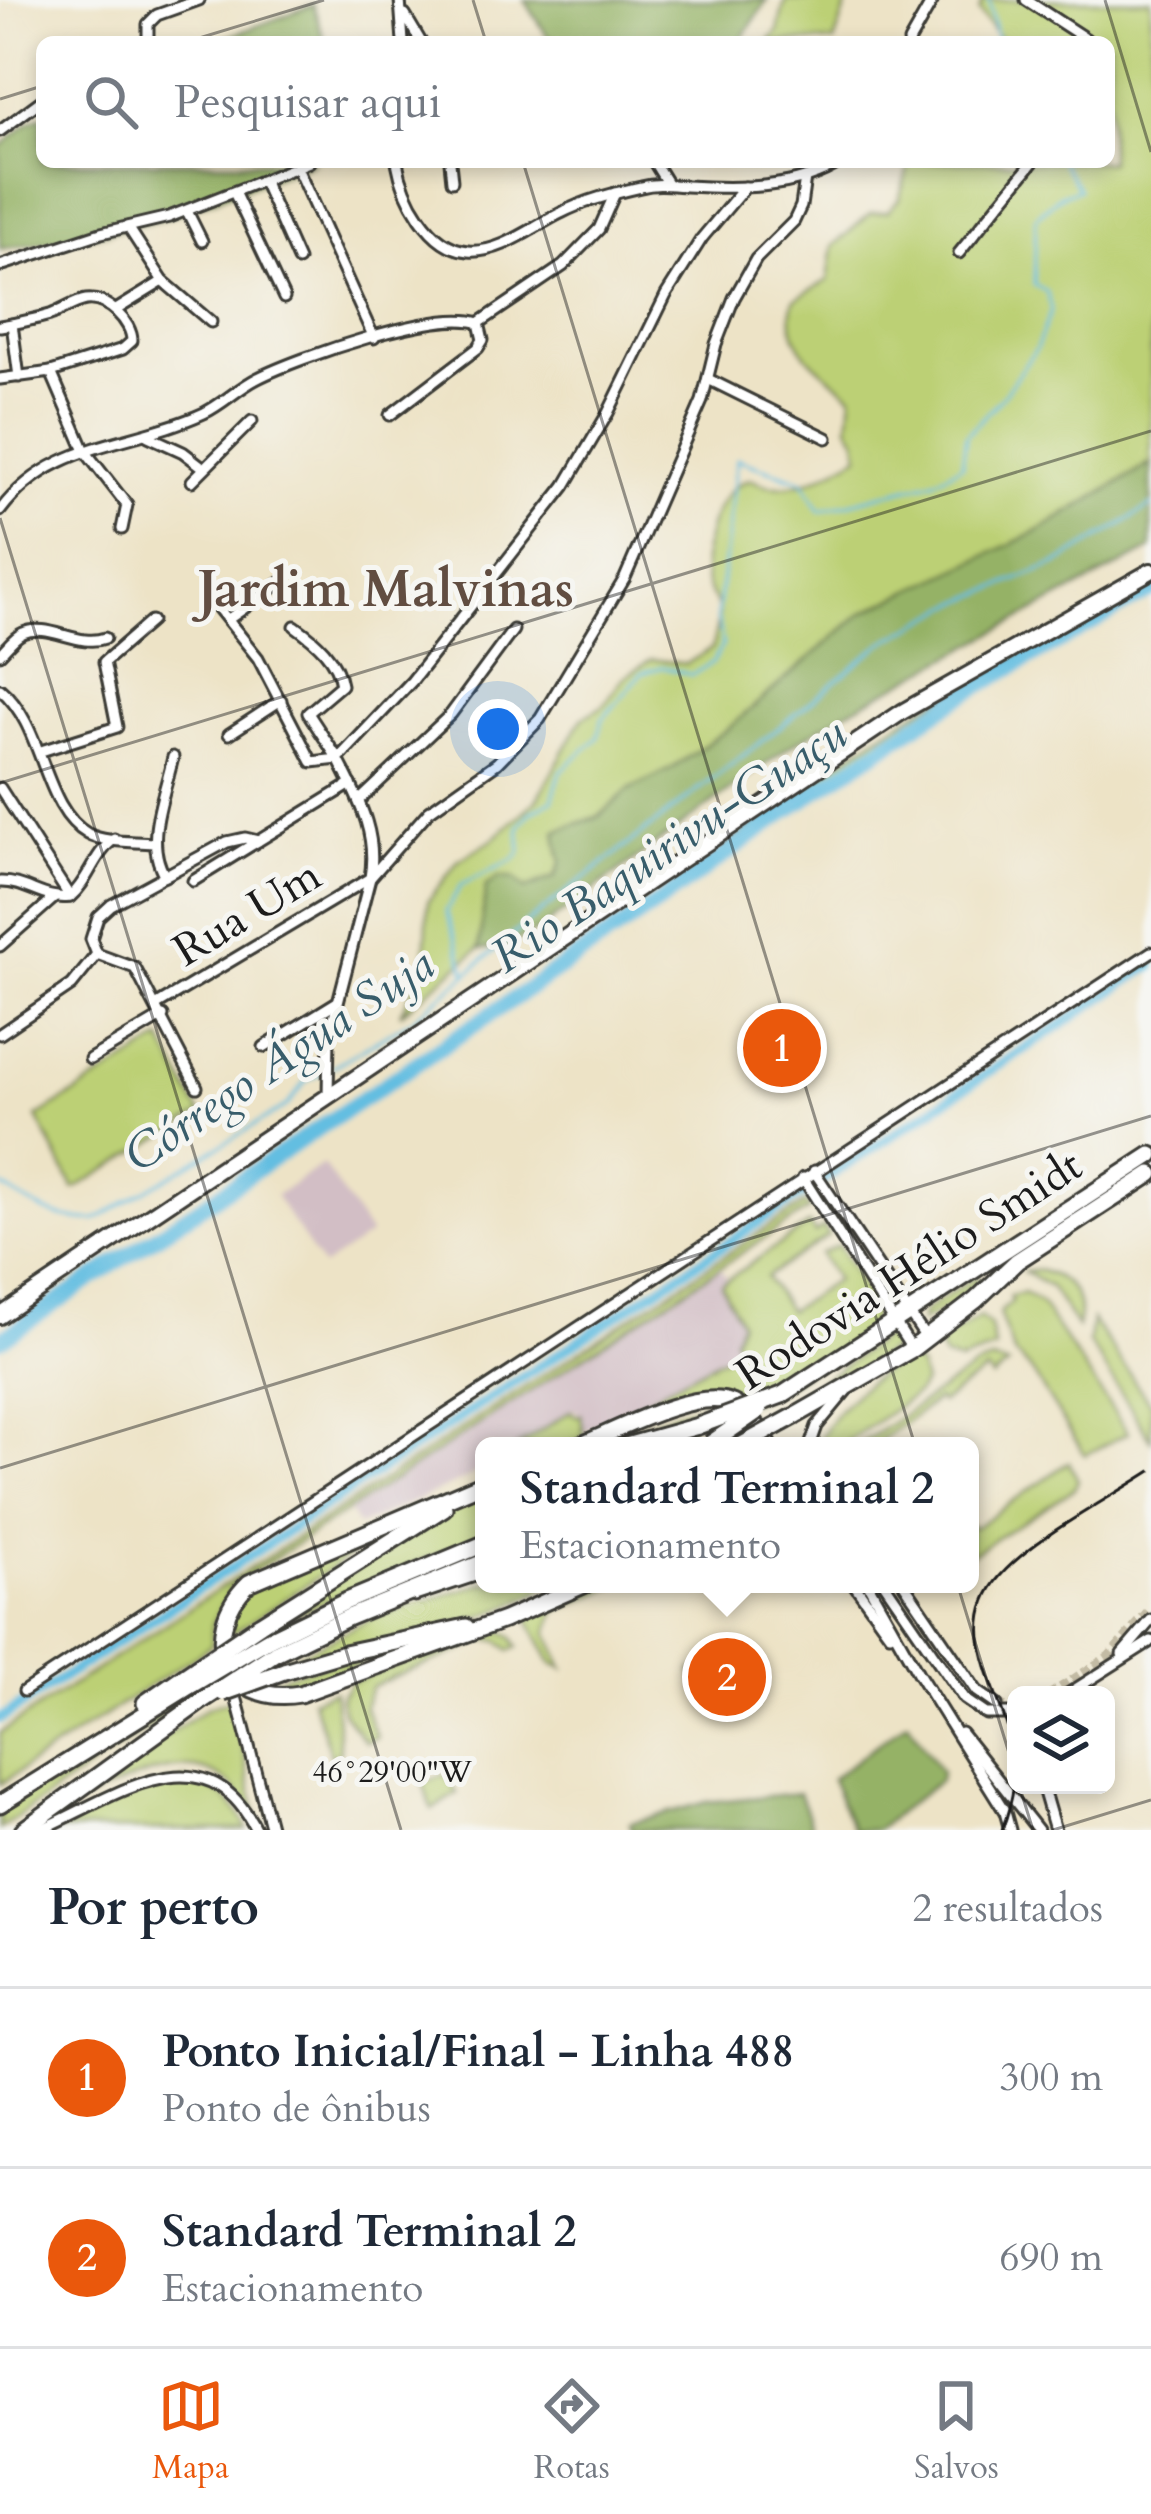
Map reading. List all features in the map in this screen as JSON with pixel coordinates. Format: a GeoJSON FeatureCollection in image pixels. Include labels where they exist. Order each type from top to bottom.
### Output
{"type":"FeatureCollection","features":[{"type":"Feature","properties":{"kind":"main road"},"geometry":{"type":"LineString","coordinates":[[0,1316],[902,712],[1151,571]]}},
{"type":"Feature","properties":{"kind":"main road","name":"Rodovia Hélio Smidt"},"geometry":{"type":"LineString","coordinates":[[720,1437],[1151,1155]]}},
{"type":"Feature","properties":{"kind":"main road","name":"Rodovia Hélio Smidt"},"geometry":{"type":"LineString","coordinates":[[756,1437],[919,1343],[1016,1261],[1151,1174]]}},
{"type":"Feature","properties":{"kind":"main road"},"geometry":{"type":"LineString","coordinates":[[658,1437],[782,1395]]}},
{"type":"Feature","properties":{"kind":"main road"},"geometry":{"type":"LineString","coordinates":[[601,1437],[709,1399],[738,1406],[762,1437]]}},
{"type":"Feature","properties":{"kind":"main road"},"geometry":{"type":"LineString","coordinates":[[475,1487],[249,1583],[231,1603],[221,1627],[228,1666],[255,1691],[284,1697],[505,1620],[566,1593]]}},
{"type":"Feature","properties":{"kind":"main road"},"geometry":{"type":"LineString","coordinates":[[22,1830],[203,1700],[267,1639],[475,1489]]}},
{"type":"Feature","properties":{"kind":"main road"},"geometry":{"type":"LineString","coordinates":[[0,1804],[190,1679],[347,1601],[475,1548]]}},
{"type":"Feature","properties":{"kind":"main road"},"geometry":{"type":"LineString","coordinates":[[267,1639],[381,1604],[475,1566]]}},
{"type":"Feature","properties":{"kind":"main road"},"geometry":{"type":"LineString","coordinates":[[203,1700],[284,1671],[408,1638],[505,1620]]}},
{"type":"Feature","properties":{"kind":"street"},"geometry":{"type":"LineString","coordinates":[[148,36],[148,24],[168,6],[199,0]]}},
{"type":"Feature","properties":{"kind":"street"},"geometry":{"type":"LineString","coordinates":[[915,36],[933,0]]}},
{"type":"Feature","properties":{"kind":"street"},"geometry":{"type":"LineString","coordinates":[[1025,0],[1081,36]]}},
{"type":"Feature","properties":{"kind":"street"},"geometry":{"type":"LineString","coordinates":[[401,5],[403,36]]}},
{"type":"Feature","properties":{"kind":"street"},"geometry":{"type":"LineString","coordinates":[[401,5],[418,36]]}},
{"type":"Feature","properties":{"kind":"street"},"geometry":{"type":"LineString","coordinates":[[0,130],[36,103]]}},
{"type":"Feature","properties":{"kind":"street"},"geometry":{"type":"LineString","coordinates":[[0,266],[187,211],[297,168],[374,338]]}},
{"type":"Feature","properties":{"kind":"street"},"geometry":{"type":"LineString","coordinates":[[400,168],[410,198],[434,236],[465,251],[498,245],[564,211],[615,193],[668,183],[746,187],[805,178],[827,168]]}},
{"type":"Feature","properties":{"kind":"street"},"geometry":{"type":"LineString","coordinates":[[451,168],[452,181]]}},
{"type":"Feature","properties":{"kind":"street"},"geometry":{"type":"LineString","coordinates":[[658,168],[668,183]]}},
{"type":"Feature","properties":{"kind":"street"},"geometry":{"type":"LineString","coordinates":[[959,253],[1028,168]]}},
{"type":"Feature","properties":{"kind":"street"},"geometry":{"type":"LineString","coordinates":[[370,878],[429,811],[530,733],[561,689],[625,578],[708,379],[734,298],[756,259],[794,221],[805,178]]}},
{"type":"Feature","properties":{"kind":"street"},"geometry":{"type":"LineString","coordinates":[[263,181],[298,260]]}},
{"type":"Feature","properties":{"kind":"street"},"geometry":{"type":"LineString","coordinates":[[207,595],[258,658],[312,762],[338,759],[412,681],[565,486],[608,413],[666,295],[702,238],[746,187]]}},
{"type":"Feature","properties":{"kind":"street"},"geometry":{"type":"LineString","coordinates":[[234,192],[284,298]]}},
{"type":"Feature","properties":{"kind":"street"},"geometry":{"type":"LineString","coordinates":[[479,323],[563,266],[598,229],[615,193]]}},
{"type":"Feature","properties":{"kind":"street"},"geometry":{"type":"LineString","coordinates":[[187,211],[202,242]]}},
{"type":"Feature","properties":{"kind":"street"},"geometry":{"type":"LineString","coordinates":[[128,227],[163,280],[211,322]]}},
{"type":"Feature","properties":{"kind":"street"},"geometry":{"type":"LineString","coordinates":[[116,310],[163,280]]}},
{"type":"Feature","properties":{"kind":"street"},"geometry":{"type":"LineString","coordinates":[[0,379],[19,377],[51,372],[124,349],[132,341],[132,332],[116,310],[85,300],[53,314],[6,325],[19,377]]}},
{"type":"Feature","properties":{"kind":"street"},"geometry":{"type":"LineString","coordinates":[[0,511],[18,489],[69,454],[148,436],[202,414],[253,380],[303,357],[467,319],[479,323]]}},
{"type":"Feature","properties":{"kind":"street"},"geometry":{"type":"LineString","coordinates":[[390,415],[478,348],[483,340],[479,323]]}},
{"type":"Feature","properties":{"kind":"street"},"geometry":{"type":"LineString","coordinates":[[51,372],[85,451],[127,505],[122,529]]}},
{"type":"Feature","properties":{"kind":"street"},"geometry":{"type":"LineString","coordinates":[[708,379],[826,438]]}},
{"type":"Feature","properties":{"kind":"street"},"geometry":{"type":"LineString","coordinates":[[192,481],[252,421]]}},
{"type":"Feature","properties":{"kind":"street"},"geometry":{"type":"LineString","coordinates":[[148,436],[204,468]]}},
{"type":"Feature","properties":{"kind":"street"},"geometry":{"type":"LineString","coordinates":[[230,619],[280,583]]}},
{"type":"Feature","properties":{"kind":"street"},"geometry":{"type":"LineString","coordinates":[[41,752],[117,727],[104,662],[151,621]]}},
{"type":"Feature","properties":{"kind":"street"},"geometry":{"type":"LineString","coordinates":[[295,626],[316,640],[340,677],[341,686],[308,713],[351,784],[372,837],[370,878],[327,1058],[328,1097]]}},
{"type":"Feature","properties":{"kind":"street"},"geometry":{"type":"LineString","coordinates":[[359,801],[451,714],[513,630]]}},
{"type":"Feature","properties":{"kind":"street"},"geometry":{"type":"LineString","coordinates":[[0,653],[18,636],[32,631],[94,642],[105,638]]}},
{"type":"Feature","properties":{"kind":"street"},"geometry":{"type":"LineString","coordinates":[[0,689],[25,716],[70,818],[89,835],[153,844]]}},
{"type":"Feature","properties":{"kind":"street"},"geometry":{"type":"LineString","coordinates":[[229,734],[281,700]]}},
{"type":"Feature","properties":{"kind":"street"},"geometry":{"type":"LineString","coordinates":[[164,876],[155,861],[153,844],[173,758]]}},
{"type":"Feature","properties":{"kind":"street"},"geometry":{"type":"LineString","coordinates":[[193,881],[351,784]]}},
{"type":"Feature","properties":{"kind":"street"},"geometry":{"type":"LineString","coordinates":[[0,788],[70,897]]}},
{"type":"Feature","properties":{"kind":"street"},"geometry":{"type":"LineString","coordinates":[[97,954],[91,939],[98,917],[111,905],[227,842],[245,838],[258,842]]}},
{"type":"Feature","properties":{"kind":"street"},"geometry":{"type":"LineString","coordinates":[[0,882],[22,883],[54,898],[70,897],[100,850],[114,839]]}},
{"type":"Feature","properties":{"kind":"street","name":"Rua Um"},"geometry":{"type":"LineString","coordinates":[[90,1059],[370,878]]}},
{"type":"Feature","properties":{"kind":"street"},"geometry":{"type":"LineString","coordinates":[[0,946],[54,898]]}},
{"type":"Feature","properties":{"kind":"street"},"geometry":{"type":"LineString","coordinates":[[24,1691],[1151,952]]}},
{"type":"Feature","properties":{"kind":"street"},"geometry":{"type":"LineString","coordinates":[[97,954],[129,963],[160,1010],[197,1087]]}},
{"type":"Feature","properties":{"kind":"street"},"geometry":{"type":"LineString","coordinates":[[0,1034],[72,985],[97,954]]}},
{"type":"Feature","properties":{"kind":"street"},"geometry":{"type":"LineString","coordinates":[[264,1047],[338,1002]]}},
{"type":"Feature","properties":{"kind":"street"},"geometry":{"type":"LineString","coordinates":[[817,1174],[919,1343]]}},
{"type":"Feature","properties":{"kind":"street"},"geometry":{"type":"LineString","coordinates":[[806,1182],[919,1343]]}},
{"type":"Feature","properties":{"kind":"street"},"geometry":{"type":"LineString","coordinates":[[813,1437],[849,1386]]}},
{"type":"Feature","properties":{"kind":"street"},"geometry":{"type":"LineString","coordinates":[[381,1604],[475,1577]]}},
{"type":"Feature","properties":{"kind":"street"},"geometry":{"type":"LineString","coordinates":[[860,1593],[945,1716],[1005,1812],[1010,1830]]}},
{"type":"Feature","properties":{"kind":"street"},"geometry":{"type":"LineString","coordinates":[[873,1593],[917,1672]]}},
{"type":"Feature","properties":{"kind":"street"},"geometry":{"type":"LineString","coordinates":[[891,1593],[964,1699],[986,1714],[1007,1714]]}},
{"type":"Feature","properties":{"kind":"street"},"geometry":{"type":"LineString","coordinates":[[910,1593],[977,1691],[997,1705]]}},
{"type":"Feature","properties":{"kind":"street"},"geometry":{"type":"LineString","coordinates":[[1114,1662],[1151,1620]]}},
{"type":"Feature","properties":{"kind":"street"},"geometry":{"type":"LineString","coordinates":[[1079,1686],[1151,1640]]}},
{"type":"Feature","properties":{"kind":"street"},"geometry":{"type":"LineString","coordinates":[[228,1666],[272,1830]]}},
{"type":"Feature","properties":{"kind":"street"},"geometry":{"type":"LineString","coordinates":[[945,1716],[977,1749],[1038,1830]]}},
{"type":"Feature","properties":{"kind":"street"},"geometry":{"type":"LineString","coordinates":[[40,1830],[150,1780],[192,1774],[231,1791],[256,1830]]}},
{"type":"Feature","properties":{"kind":"street"},"geometry":{"type":"LineString","coordinates":[[1045,1794],[1055,1830]]}},
{"type":"Feature","properties":{"kind":"shaded area"},"geometry":{"type":"Polygon","coordinates":[[[323,1164],[370,1235],[322,1267],[275,1196],[323,1164]]]}},
{"type":"Feature","properties":{"kind":"shaded area"},"geometry":{"type":"Polygon","coordinates":[[[720,1267],[729,1281],[722,1287],[742,1320],[740,1347],[584,1432],[581,1415],[573,1409],[531,1437],[475,1437],[475,1473],[466,1479],[358,1526],[349,1512],[720,1267]]]}},
{"type":"Feature","properties":{"kind":"green space"},"geometry":{"type":"Polygon","coordinates":[[[525,0],[767,0],[744,36],[547,36],[525,0]]]}},
{"type":"Feature","properties":{"kind":"green space"},"geometry":{"type":"Polygon","coordinates":[[[785,0],[849,0],[836,36],[773,36],[785,0]]]}},
{"type":"Feature","properties":{"kind":"green space"},"geometry":{"type":"Polygon","coordinates":[[[983,0],[1151,0],[1151,463],[1033,534],[862,613],[729,728],[673,768],[627,791],[600,816],[556,831],[561,862],[555,877],[525,889],[514,879],[499,877],[486,886],[479,949],[400,1014],[425,964],[428,901],[458,861],[492,840],[537,800],[582,718],[603,706],[623,678],[652,659],[686,664],[712,648],[718,614],[706,584],[704,554],[712,522],[727,494],[751,479],[778,486],[806,482],[859,455],[849,426],[852,395],[806,355],[791,316],[794,300],[828,280],[833,246],[871,213],[888,211],[899,199],[908,168],[1115,168],[1115,36],[998,36],[979,11],[983,0]]]}},
{"type":"Feature","properties":{"kind":"green space"},"geometry":{"type":"Polygon","coordinates":[[[313,5],[323,36],[230,36],[313,5]]]}},
{"type":"Feature","properties":{"kind":"green space"},"geometry":{"type":"Polygon","coordinates":[[[36,119],[36,168],[298,168],[169,217],[92,236],[0,249],[0,147],[36,119]]]}},
{"type":"Feature","properties":{"kind":"green space"},"geometry":{"type":"Polygon","coordinates":[[[1151,464],[1151,549],[846,712],[790,746],[539,930],[503,948],[479,949],[486,886],[499,877],[514,879],[525,889],[555,877],[561,862],[556,831],[600,816],[627,791],[673,768],[729,728],[862,613],[1033,534],[1151,464]]]}},
{"type":"Feature","properties":{"kind":"green space"},"geometry":{"type":"Polygon","coordinates":[[[1151,581],[1151,586],[1080,622],[852,760],[711,863],[707,861],[865,744],[1151,581]]]}},
{"type":"Feature","properties":{"kind":"green space"},"geometry":{"type":"Polygon","coordinates":[[[162,1040],[201,1114],[74,1189],[37,1117],[162,1040]]]}},
{"type":"Feature","properties":{"kind":"green space"},"geometry":{"type":"Polygon","coordinates":[[[805,1203],[809,1209],[232,1586],[212,1624],[212,1645],[0,1784],[0,1733],[805,1203]]]}},
{"type":"Feature","properties":{"kind":"green space"},"geometry":{"type":"Polygon","coordinates":[[[809,1224],[815,1233],[824,1227],[828,1236],[766,1277],[789,1311],[836,1280],[820,1254],[838,1245],[872,1303],[873,1329],[779,1391],[746,1404],[709,1391],[607,1420],[738,1349],[734,1339],[740,1321],[721,1284],[809,1224]]]}},
{"type":"Feature","properties":{"kind":"green space"},"geometry":{"type":"Polygon","coordinates":[[[1038,1270],[1072,1290],[1078,1306],[1077,1327],[1050,1287],[1024,1272],[1038,1270]]]}},
{"type":"Feature","properties":{"kind":"green space"},"geometry":{"type":"Polygon","coordinates":[[[974,1277],[980,1280],[953,1305],[921,1322],[922,1313],[974,1277]]]}},
{"type":"Feature","properties":{"kind":"green space"},"geometry":{"type":"Polygon","coordinates":[[[1024,1293],[1040,1303],[1128,1433],[1085,1455],[1030,1369],[1014,1354],[999,1313],[1012,1302],[1010,1296],[1024,1293]]]}},
{"type":"Feature","properties":{"kind":"green space"},"geometry":{"type":"Polygon","coordinates":[[[980,1317],[990,1326],[995,1349],[960,1362],[944,1357],[939,1347],[942,1340],[980,1317]]]}},
{"type":"Feature","properties":{"kind":"green space"},"geometry":{"type":"Polygon","coordinates":[[[1092,1320],[1151,1405],[1151,1440],[1089,1343],[1092,1320]]]}},
{"type":"Feature","properties":{"kind":"green space"},"geometry":{"type":"Polygon","coordinates":[[[898,1332],[901,1343],[821,1395],[787,1411],[813,1386],[898,1332]]]}},
{"type":"Feature","properties":{"kind":"green space"},"geometry":{"type":"Polygon","coordinates":[[[911,1358],[920,1368],[924,1383],[916,1394],[854,1437],[822,1437],[855,1393],[911,1358]]]}},
{"type":"Feature","properties":{"kind":"green space"},"geometry":{"type":"Polygon","coordinates":[[[992,1361],[1008,1366],[992,1378],[986,1371],[885,1437],[870,1437],[975,1367],[992,1361]]]}},
{"type":"Feature","properties":{"kind":"green space"},"geometry":{"type":"Polygon","coordinates":[[[704,1405],[732,1410],[638,1437],[614,1437],[704,1405]]]}},
{"type":"Feature","properties":{"kind":"green space"},"geometry":{"type":"Polygon","coordinates":[[[571,1411],[581,1415],[584,1437],[532,1437],[571,1411]]]}},
{"type":"Feature","properties":{"kind":"green space"},"geometry":{"type":"Polygon","coordinates":[[[1069,1462],[1078,1480],[1074,1489],[979,1549],[979,1525],[1069,1462]]]}},
{"type":"Feature","properties":{"kind":"green space"},"geometry":{"type":"Polygon","coordinates":[[[475,1495],[475,1539],[278,1621],[475,1495]]]}},
{"type":"Feature","properties":{"kind":"green space"},"geometry":{"type":"Polygon","coordinates":[[[378,1534],[230,1635],[228,1616],[247,1589],[378,1534]]]}},
{"type":"Feature","properties":{"kind":"green space"},"geometry":{"type":"Polygon","coordinates":[[[475,1586],[475,1593],[535,1593],[459,1624],[286,1661],[374,1617],[475,1586]]]}},
{"type":"Feature","properties":{"kind":"green space"},"geometry":{"type":"Polygon","coordinates":[[[582,1593],[599,1593],[556,1611],[548,1632],[563,1668],[552,1663],[527,1617],[582,1593]]]}},
{"type":"Feature","properties":{"kind":"green space"},"geometry":{"type":"Polygon","coordinates":[[[498,1629],[512,1636],[518,1647],[510,1650],[499,1641],[487,1640],[372,1686],[364,1707],[377,1737],[366,1742],[344,1714],[340,1697],[351,1682],[498,1629]]]}},
{"type":"Feature","properties":{"kind":"green space"},"geometry":{"type":"Polygon","coordinates":[[[424,1639],[300,1687],[262,1686],[286,1675],[424,1639]]]}},
{"type":"Feature","properties":{"kind":"green space"},"geometry":{"type":"Polygon","coordinates":[[[716,1662],[725,1688],[698,1691],[692,1671],[716,1662]]]}},
{"type":"Feature","properties":{"kind":"green space"},"geometry":{"type":"Polygon","coordinates":[[[196,1689],[198,1693],[0,1829],[0,1810],[196,1689]]]}},
{"type":"Feature","properties":{"kind":"green space"},"geometry":{"type":"Polygon","coordinates":[[[334,1691],[340,1752],[331,1756],[312,1699],[334,1691]]]}},
{"type":"Feature","properties":{"kind":"green space"},"geometry":{"type":"Polygon","coordinates":[[[233,1699],[259,1829],[241,1797],[220,1777],[197,1769],[172,1768],[145,1775],[61,1812],[58,1808],[208,1707],[233,1699]]]}},
{"type":"Feature","properties":{"kind":"green space"},"geometry":{"type":"Polygon","coordinates":[[[908,1721],[941,1772],[940,1780],[876,1830],[853,1830],[831,1779],[908,1721]]]}},
{"type":"Feature","properties":{"kind":"green space"},"geometry":{"type":"Polygon","coordinates":[[[445,1774],[457,1793],[432,1810],[423,1783],[445,1774]]]}},
{"type":"Feature","properties":{"kind":"green space"},"geometry":{"type":"Polygon","coordinates":[[[185,1779],[223,1796],[247,1830],[57,1830],[143,1788],[185,1779]]]}},
{"type":"Feature","properties":{"kind":"green space"},"geometry":{"type":"Polygon","coordinates":[[[799,1793],[813,1830],[632,1830],[630,1823],[707,1802],[799,1793]]]}},
{"type":"Feature","properties":{"kind":"waterway","name":"Córrego Água Suja"},"geometry":{"type":"LineString","coordinates":[[989,0],[996,36]]}},
{"type":"Feature","properties":{"kind":"waterway","name":"Córrego Água Suja"},"geometry":{"type":"LineString","coordinates":[[332,1067],[413,1019],[467,974],[446,911],[461,885],[521,852],[519,827],[530,813],[552,800],[561,771],[598,738],[602,720],[642,673],[662,667],[692,675],[713,662],[723,644],[717,617],[737,459],[803,481],[820,511],[934,481],[962,465],[966,435],[1001,398],[1036,349],[1051,311],[1047,292],[1034,285],[1036,217],[1061,195],[1079,189],[1065,168]]}},
{"type":"Feature","properties":{"kind":"waterway"},"geometry":{"type":"LineString","coordinates":[[468,973],[881,644],[953,605],[1059,563],[1151,506]]}},
{"type":"Feature","properties":{"kind":"waterway","name":"Rio Baquirivu-Guaçu"},"geometry":{"type":"LineString","coordinates":[[0,1340],[958,698],[1151,590]]}},
{"type":"Feature","properties":{"kind":"waterway"},"geometry":{"type":"LineString","coordinates":[[0,1719],[1151,966]]}},
{"type":"Feature","properties":{"kind":"waterway","name":"Córrego Água Suja"},"geometry":{"type":"LineString","coordinates":[[0,1185],[56,1215],[96,1220],[287,1106],[306,1081],[324,1072]]}},
{"type":"Feature","properties":{"kind":"tunnel"},"geometry":{"type":"LineString","coordinates":[[1063,1686],[1109,1656],[1151,1609]]}},
{"type":"Feature","properties":{"kind":"tunnel"},"geometry":{"type":"LineString","coordinates":[[997,1705],[1007,1707]]}},
{"type":"Feature","properties":{"kind":"tram line"},"geometry":{"type":"LineString","coordinates":[[1002,1830],[1015,1763],[983,1657],[980,1616],[987,1596],[1000,1576],[1032,1547],[1151,1471]]}},
{"type":"Feature","properties":{"kind":"place","name":"Ponto Inicial/Final - Linha 488"},"geometry":{"type":"Point","coordinates":[782,1048]}},
{"type":"Feature","properties":{"kind":"place","name":"Standard Terminal 2"},"geometry":{"type":"Point","coordinates":[727,1677]}},
{"type":"Feature","properties":{"kind":"district","name":"Jardim Malvinas"},"geometry":{"type":"Point","coordinates":[386,590]}}]}
